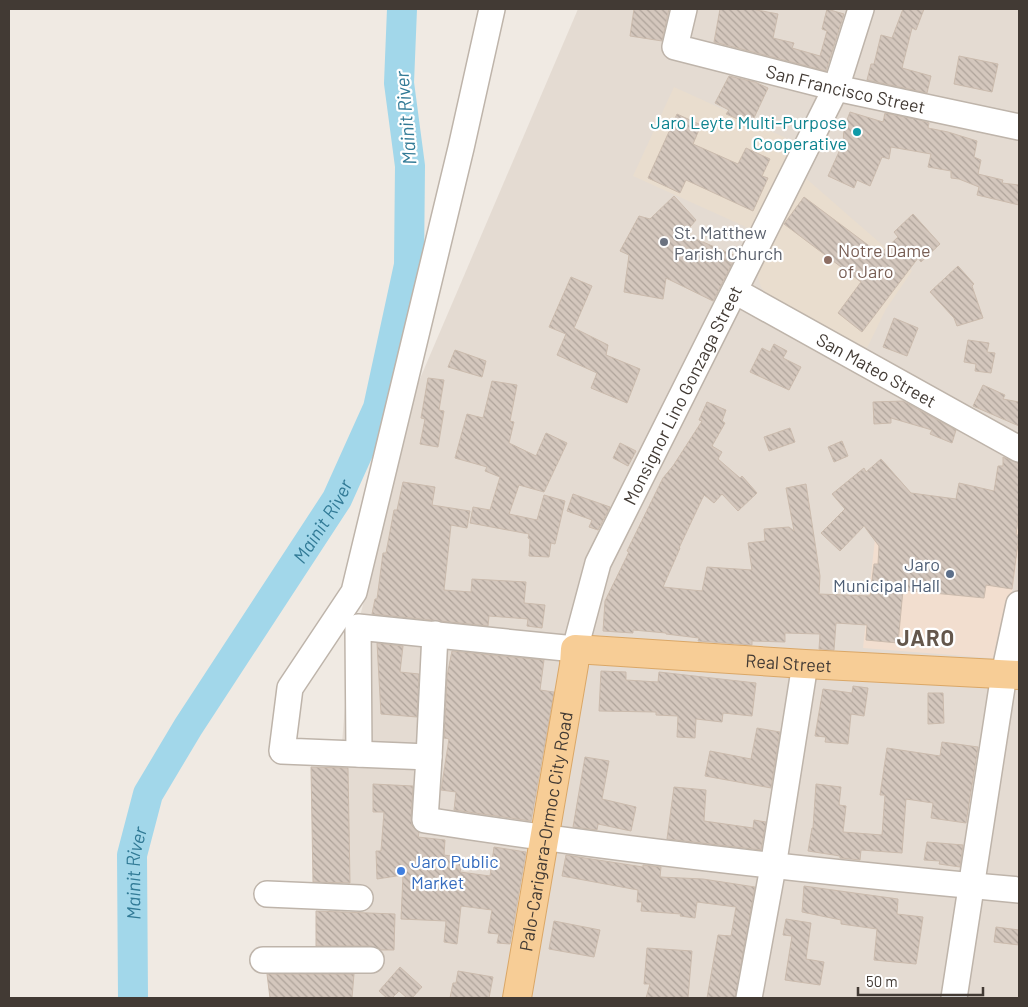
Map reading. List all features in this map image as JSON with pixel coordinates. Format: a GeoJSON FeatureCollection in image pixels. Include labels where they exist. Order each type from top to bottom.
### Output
{"type":"FeatureCollection","features":[{"type":"Feature","properties":{"kind":"main road","name":"Real Street"},"geometry":{"type":"LineString","coordinates":[[574,657],[804,664],[1012,674]]}},
{"type":"Feature","properties":{"kind":"main road","name":"Palo-Carigara-Ormoc City Road"},"geometry":{"type":"LineString","coordinates":[[517,998],[574,657]]}},
{"type":"Feature","properties":{"kind":"street"},"geometry":{"type":"LineString","coordinates":[[429,757],[282,751],[290,688],[354,592],[492,9]]}},
{"type":"Feature","properties":{"kind":"street","name":"San Francisco Street"},"geometry":{"type":"LineString","coordinates":[[684,9],[674,47],[836,88],[1019,126]]}},
{"type":"Feature","properties":{"kind":"street","name":"Monsignor Lino Gonzaga Street"},"geometry":{"type":"LineString","coordinates":[[574,657],[598,563],[836,88],[861,9]]}},
{"type":"Feature","properties":{"kind":"street","name":"San Mateo Street"},"geometry":{"type":"LineString","coordinates":[[734,291],[1019,449]]}},
{"type":"Feature","properties":{"kind":"street"},"geometry":{"type":"LineString","coordinates":[[954,998],[971,886],[1012,674],[1019,604]]}},
{"type":"Feature","properties":{"kind":"street"},"geometry":{"type":"LineString","coordinates":[[359,754],[358,627],[435,634],[574,657]]}},
{"type":"Feature","properties":{"kind":"street"},"geometry":{"type":"LineString","coordinates":[[435,634],[425,820],[543,839],[773,867],[1019,890]]}},
{"type":"Feature","properties":{"kind":"street"},"geometry":{"type":"LineString","coordinates":[[749,998],[773,867],[804,664]]}},
{"type":"Feature","properties":{"kind":"street"},"geometry":{"type":"LineString","coordinates":[[267,894],[360,898]]}},
{"type":"Feature","properties":{"kind":"street"},"geometry":{"type":"LineString","coordinates":[[263,960],[371,960]]}},
{"type":"Feature","properties":{"kind":"shaded area"},"geometry":{"type":"Polygon","coordinates":[[[578,9],[1019,9],[1019,998],[322,998],[348,667],[413,395],[578,9]]]}},
{"type":"Feature","properties":{"kind":"shaded area"},"geometry":{"type":"Polygon","coordinates":[[[674,87],[797,143],[757,232],[633,176],[674,87]]]}},
{"type":"Feature","properties":{"kind":"shaded area","name":"Notre Dame of Jaro"},"geometry":{"type":"Polygon","coordinates":[[[801,174],[912,271],[886,309],[867,348],[769,297],[761,287],[756,271],[801,174]]]}},
{"type":"Feature","properties":{"kind":"shaded area"},"geometry":{"type":"Polygon","coordinates":[[[877,521],[1019,529],[1019,545],[1002,659],[863,648],[877,521]]]}},
{"type":"Feature","properties":{"kind":"building"},"geometry":{"type":"Polygon","coordinates":[[[634,9],[669,9],[662,41],[630,36],[634,9]]]}},
{"type":"Feature","properties":{"kind":"building"},"geometry":{"type":"Polygon","coordinates":[[[720,9],[752,9],[778,14],[773,38],[794,43],[792,48],[820,56],[827,31],[822,29],[827,9],[844,14],[826,71],[714,42],[720,9]]]}},
{"type":"Feature","properties":{"kind":"building"},"geometry":{"type":"Polygon","coordinates":[[[903,9],[924,9],[916,30],[912,28],[902,68],[931,76],[927,93],[867,80],[871,64],[874,64],[881,35],[892,38],[903,9]]]}},
{"type":"Feature","properties":{"kind":"building"},"geometry":{"type":"Polygon","coordinates":[[[959,56],[998,64],[992,92],[954,84],[959,56]]]}},
{"type":"Feature","properties":{"kind":"building"},"geometry":{"type":"Polygon","coordinates":[[[729,76],[755,82],[768,88],[753,120],[742,115],[740,120],[726,114],[729,110],[715,103],[729,76]]]}},
{"type":"Feature","properties":{"kind":"building"},"geometry":{"type":"Polygon","coordinates":[[[850,112],[883,122],[885,113],[920,120],[929,123],[928,128],[977,141],[974,157],[981,160],[978,174],[1003,180],[1002,183],[1019,185],[1019,205],[977,195],[979,187],[951,178],[951,171],[928,167],[931,154],[891,147],[889,159],[882,157],[870,186],[857,180],[854,188],[828,176],[843,143],[844,128],[850,112]]]}},
{"type":"Feature","properties":{"kind":"building"},"geometry":{"type":"Polygon","coordinates":[[[677,114],[701,125],[693,144],[738,164],[746,148],[770,159],[762,176],[768,178],[753,211],[686,180],[680,193],[648,178],[677,114]]]}},
{"type":"Feature","properties":{"kind":"building","name":"St. Matthew Parish Church"},"geometry":{"type":"Polygon","coordinates":[[[674,196],[696,220],[684,234],[736,256],[713,301],[666,278],[663,299],[624,292],[629,255],[620,251],[639,216],[650,219],[674,196]]]}},
{"type":"Feature","properties":{"kind":"building"},"geometry":{"type":"Polygon","coordinates":[[[804,197],[880,254],[898,237],[894,232],[913,214],[940,244],[921,262],[918,258],[862,332],[838,313],[861,282],[784,224],[804,197]]]}},
{"type":"Feature","properties":{"kind":"building"},"geometry":{"type":"Polygon","coordinates":[[[958,266],[974,284],[972,286],[983,318],[957,326],[954,318],[930,292],[958,266]]]}},
{"type":"Feature","properties":{"kind":"building"},"geometry":{"type":"Polygon","coordinates":[[[571,277],[592,286],[574,328],[608,345],[606,355],[640,369],[627,403],[591,388],[597,373],[557,355],[566,334],[549,327],[571,277]]]}},
{"type":"Feature","properties":{"kind":"building"},"geometry":{"type":"Polygon","coordinates":[[[894,318],[918,328],[907,356],[883,347],[894,318]]]}},
{"type":"Feature","properties":{"kind":"building"},"geometry":{"type":"Polygon","coordinates":[[[968,340],[989,343],[987,352],[995,353],[991,373],[975,371],[976,364],[964,362],[968,340]]]}},
{"type":"Feature","properties":{"kind":"building"},"geometry":{"type":"Polygon","coordinates":[[[774,344],[787,351],[783,358],[801,367],[789,390],[750,372],[762,348],[770,352],[774,344]]]}},
{"type":"Feature","properties":{"kind":"building"},"geometry":{"type":"Polygon","coordinates":[[[455,350],[486,361],[482,377],[448,367],[455,350]]]}},
{"type":"Feature","properties":{"kind":"building"},"geometry":{"type":"Polygon","coordinates":[[[428,378],[444,380],[439,410],[444,411],[438,447],[420,444],[425,419],[421,418],[428,378]]]}},
{"type":"Feature","properties":{"kind":"building"},"geometry":{"type":"Polygon","coordinates":[[[492,381],[517,385],[510,421],[514,422],[509,443],[536,456],[546,433],[567,443],[544,492],[519,485],[509,514],[537,520],[544,495],[565,501],[555,544],[551,543],[549,557],[529,556],[529,534],[470,523],[473,507],[490,510],[500,477],[485,471],[487,467],[455,458],[467,414],[483,418],[492,381]]]}},
{"type":"Feature","properties":{"kind":"building"},"geometry":{"type":"Polygon","coordinates":[[[983,385],[1005,395],[1003,399],[1019,402],[1019,426],[973,406],[983,385]]]}},
{"type":"Feature","properties":{"kind":"building"},"geometry":{"type":"Polygon","coordinates":[[[903,401],[956,430],[952,443],[930,434],[932,430],[891,418],[891,423],[874,424],[873,402],[903,401]]]}},
{"type":"Feature","properties":{"kind":"building"},"geometry":{"type":"Polygon","coordinates":[[[707,402],[726,410],[722,421],[725,423],[712,446],[722,452],[718,459],[740,478],[742,476],[757,493],[738,511],[722,494],[714,503],[704,495],[663,587],[702,591],[707,567],[752,570],[748,543],[765,541],[764,529],[789,527],[794,531],[786,488],[806,484],[820,576],[819,594],[870,596],[874,564],[878,564],[879,546],[864,526],[840,551],[821,533],[845,509],[832,494],[864,468],[866,472],[881,459],[911,493],[956,499],[959,483],[994,491],[998,466],[1003,466],[1003,457],[1019,463],[1019,511],[1016,535],[1019,535],[1012,589],[986,585],[984,598],[903,590],[898,643],[866,640],[867,625],[836,623],[834,650],[819,649],[820,634],[785,633],[785,642],[752,641],[752,645],[698,641],[699,638],[666,633],[633,630],[633,633],[603,631],[605,601],[629,552],[627,551],[663,478],[702,421],[699,420],[707,402]]]}},
{"type":"Feature","properties":{"kind":"building"},"geometry":{"type":"Polygon","coordinates":[[[790,428],[795,442],[769,451],[764,437],[790,428]]]}},
{"type":"Feature","properties":{"kind":"building"},"geometry":{"type":"Polygon","coordinates":[[[842,441],[848,456],[834,462],[828,447],[842,441]]]}},
{"type":"Feature","properties":{"kind":"building"},"geometry":{"type":"Polygon","coordinates":[[[620,443],[636,451],[628,466],[613,458],[620,443]]]}},
{"type":"Feature","properties":{"kind":"building"},"geometry":{"type":"Polygon","coordinates":[[[403,482],[435,487],[432,505],[470,511],[467,528],[451,525],[444,590],[471,592],[472,579],[526,582],[524,603],[545,605],[542,628],[527,626],[528,619],[489,616],[488,626],[372,614],[375,599],[377,599],[383,553],[386,553],[394,510],[397,510],[403,482]]]}},
{"type":"Feature","properties":{"kind":"building"},"geometry":{"type":"Polygon","coordinates":[[[573,494],[610,507],[598,530],[589,527],[592,520],[567,511],[573,494]]]}},
{"type":"Feature","properties":{"kind":"building"},"geometry":{"type":"Polygon","coordinates":[[[377,643],[403,646],[400,672],[419,674],[417,717],[381,714],[377,643]]]}},
{"type":"Feature","properties":{"kind":"building"},"geometry":{"type":"Polygon","coordinates":[[[452,651],[544,660],[540,690],[554,692],[531,821],[454,810],[456,792],[441,790],[449,739],[444,738],[447,676],[452,651]]]}},
{"type":"Feature","properties":{"kind":"building"},"geometry":{"type":"Polygon","coordinates":[[[601,671],[626,672],[626,680],[658,682],[659,672],[756,683],[752,716],[723,713],[722,722],[696,719],[695,738],[677,737],[678,716],[656,715],[656,712],[599,711],[601,671]]]}},
{"type":"Feature","properties":{"kind":"building"},"geometry":{"type":"Polygon","coordinates":[[[853,686],[868,688],[864,716],[851,714],[848,744],[825,742],[826,737],[815,736],[823,689],[852,693],[853,686]]]}},
{"type":"Feature","properties":{"kind":"building"},"geometry":{"type":"Polygon","coordinates":[[[928,693],[943,693],[944,723],[928,724],[928,693]]]}},
{"type":"Feature","properties":{"kind":"building"},"geometry":{"type":"Polygon","coordinates":[[[757,728],[780,732],[771,788],[705,776],[710,751],[751,759],[757,728]]]}},
{"type":"Feature","properties":{"kind":"building"},"geometry":{"type":"Polygon","coordinates":[[[942,742],[978,747],[966,823],[931,818],[933,803],[906,799],[902,853],[861,850],[860,860],[808,851],[813,828],[816,784],[841,787],[839,805],[846,806],[843,832],[882,835],[885,795],[880,795],[887,748],[940,756],[942,742]]]}},
{"type":"Feature","properties":{"kind":"building"},"geometry":{"type":"Polygon","coordinates":[[[585,757],[609,761],[602,799],[636,807],[631,831],[598,824],[597,830],[573,827],[585,757]]]}},
{"type":"Feature","properties":{"kind":"building"},"geometry":{"type":"Polygon","coordinates":[[[311,767],[348,768],[350,883],[313,882],[311,767]]]}},
{"type":"Feature","properties":{"kind":"building"},"geometry":{"type":"Polygon","coordinates":[[[373,784],[413,786],[411,819],[412,826],[419,833],[418,837],[445,840],[444,855],[463,858],[460,872],[490,876],[494,847],[526,852],[510,944],[497,943],[499,934],[488,933],[492,910],[461,906],[457,944],[444,942],[446,921],[401,919],[403,875],[377,879],[376,851],[381,851],[384,812],[373,812],[373,784]]]}},
{"type":"Feature","properties":{"kind":"building"},"geometry":{"type":"Polygon","coordinates":[[[674,787],[706,790],[704,821],[753,828],[754,820],[766,822],[761,850],[667,839],[674,787]]]}},
{"type":"Feature","properties":{"kind":"building"},"geometry":{"type":"Polygon","coordinates":[[[927,842],[963,845],[960,867],[939,864],[940,861],[924,860],[927,842]]]}},
{"type":"Feature","properties":{"kind":"building"},"geometry":{"type":"Polygon","coordinates":[[[566,855],[643,867],[643,865],[661,867],[660,877],[703,879],[755,887],[735,998],[707,998],[718,935],[731,936],[736,907],[697,902],[695,918],[680,916],[681,914],[641,911],[642,902],[637,902],[638,890],[562,876],[566,855]]]}},
{"type":"Feature","properties":{"kind":"building"},"geometry":{"type":"Polygon","coordinates":[[[804,886],[898,899],[897,914],[923,917],[916,964],[874,960],[877,929],[841,924],[841,920],[802,912],[804,886]]]}},
{"type":"Feature","properties":{"kind":"building"},"geometry":{"type":"Polygon","coordinates":[[[316,911],[395,914],[394,950],[381,950],[371,946],[316,946],[316,911]]]}},
{"type":"Feature","properties":{"kind":"building"},"geometry":{"type":"Polygon","coordinates":[[[786,919],[811,923],[806,959],[824,962],[820,985],[785,980],[792,936],[783,935],[786,919]]]}},
{"type":"Feature","properties":{"kind":"building"},"geometry":{"type":"Polygon","coordinates":[[[554,921],[600,930],[594,957],[549,949],[554,921]]]}},
{"type":"Feature","properties":{"kind":"building"},"geometry":{"type":"Polygon","coordinates":[[[996,927],[1019,930],[1019,945],[994,942],[996,927]]]}},
{"type":"Feature","properties":{"kind":"building"},"geometry":{"type":"Polygon","coordinates":[[[647,948],[692,951],[688,998],[646,998],[650,984],[644,984],[647,948]]]}},
{"type":"Feature","properties":{"kind":"building"},"geometry":{"type":"Polygon","coordinates":[[[400,967],[422,987],[412,998],[407,998],[399,991],[392,998],[387,998],[379,991],[400,967]]]}},
{"type":"Feature","properties":{"kind":"building"},"geometry":{"type":"Polygon","coordinates":[[[458,971],[493,977],[489,998],[450,998],[458,971]]]}},
{"type":"Feature","properties":{"kind":"building"},"geometry":{"type":"Polygon","coordinates":[[[267,974],[354,974],[352,998],[270,998],[267,974]]]}},
{"type":"Feature","properties":{"kind":"waterway","name":"Mainit River"},"geometry":{"type":"LineString","coordinates":[[133,998],[132,855],[148,794],[188,727],[337,499],[378,408],[409,265],[410,166],[399,83],[402,9]]}},
{"type":"Feature","properties":{"kind":"place","name":"Jaro Leyte Multi-Purpose Cooperative"},"geometry":{"type":"Point","coordinates":[857,132]}},
{"type":"Feature","properties":{"kind":"place","name":"St. Matthew Parish Church"},"geometry":{"type":"Point","coordinates":[664,242]}},
{"type":"Feature","properties":{"kind":"place","name":"Notre Dame of Jaro"},"geometry":{"type":"Point","coordinates":[828,260]}},
{"type":"Feature","properties":{"kind":"place","name":"Jaro Municipal Hall"},"geometry":{"type":"Point","coordinates":[950,574]}},
{"type":"Feature","properties":{"kind":"place","name":"Jaro Public Market"},"geometry":{"type":"Point","coordinates":[401,871]}},
{"type":"Feature","properties":{"kind":"district","name":"JARO"},"geometry":{"type":"Point","coordinates":[926,637]}}]}
